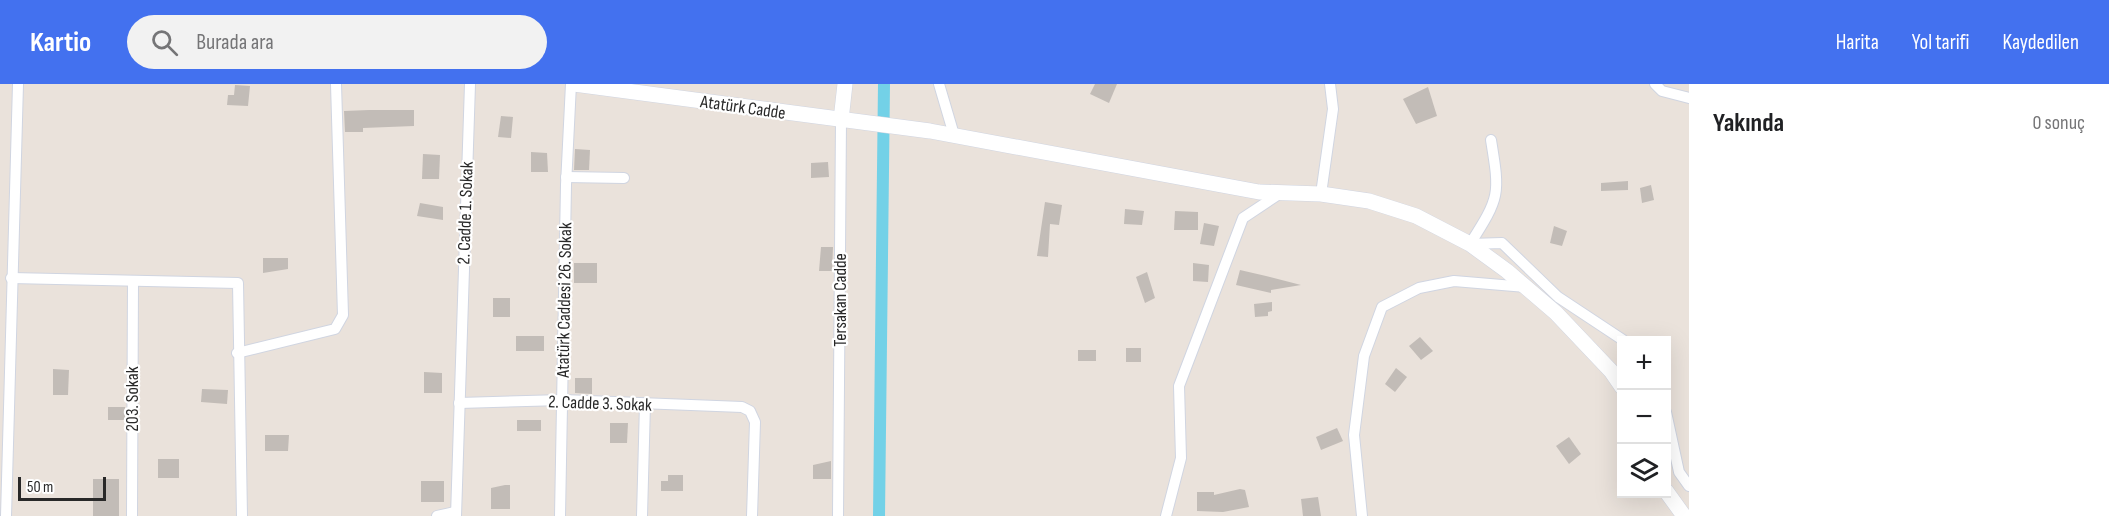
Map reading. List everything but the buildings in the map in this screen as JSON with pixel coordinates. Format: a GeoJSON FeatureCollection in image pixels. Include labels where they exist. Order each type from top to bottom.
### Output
{"type":"FeatureCollection","features":[{"type":"Feature","properties":{"kind":"main road","name":"Atatürk Cadde"},"geometry":{"type":"LineString","coordinates":[[572,84],[930,131],[1260,192],[1321,194],[1369,201],[1416,216],[1470,244],[1526,287],[1604,363],[1617,380]]}},
{"type":"Feature","properties":{"kind":"main road","name":"Tersakan Cadde"},"geometry":{"type":"LineString","coordinates":[[841,120],[844,84]]}},
{"type":"Feature","properties":{"kind":"main road"},"geometry":{"type":"LineString","coordinates":[[1671,498],[1684,516]]}},
{"type":"Feature","properties":{"kind":"street"},"geometry":{"type":"LineString","coordinates":[[6,516],[3,497],[18,84]]}},
{"type":"Feature","properties":{"kind":"street"},"geometry":{"type":"LineString","coordinates":[[237,353],[335,329],[342,315],[336,84]]}},
{"type":"Feature","properties":{"kind":"street","name":"2. Cadde 1. Sokak"},"geometry":{"type":"LineString","coordinates":[[456,514],[470,84]]}},
{"type":"Feature","properties":{"kind":"street","name":"Atatürk Caddesi 26. Sokak"},"geometry":{"type":"LineString","coordinates":[[560,516],[566,177],[572,84]]}},
{"type":"Feature","properties":{"kind":"street"},"geometry":{"type":"LineString","coordinates":[[939,84],[954,135]]}},
{"type":"Feature","properties":{"kind":"street"},"geometry":{"type":"LineString","coordinates":[[1321,194],[1333,109],[1329,84]]}},
{"type":"Feature","properties":{"kind":"street"},"geometry":{"type":"LineString","coordinates":[[1655,84],[1662,91],[1689,98]]}},
{"type":"Feature","properties":{"kind":"street","name":"Tersakan Cadde"},"geometry":{"type":"LineString","coordinates":[[838,516],[841,120]]}},
{"type":"Feature","properties":{"kind":"street"},"geometry":{"type":"LineString","coordinates":[[1470,244],[1493,208],[1498,183],[1491,140]]}},
{"type":"Feature","properties":{"kind":"street"},"geometry":{"type":"LineString","coordinates":[[566,177],[624,178]]}},
{"type":"Feature","properties":{"kind":"street"},"geometry":{"type":"LineString","coordinates":[[1166,516],[1180,458],[1179,386],[1243,218],[1282,192]]}},
{"type":"Feature","properties":{"kind":"street"},"geometry":{"type":"LineString","coordinates":[[0,232],[12,231]]}},
{"type":"Feature","properties":{"kind":"street"},"geometry":{"type":"LineString","coordinates":[[1470,244],[1502,243],[1558,297],[1617,336]]}},
{"type":"Feature","properties":{"kind":"street"},"geometry":{"type":"LineString","coordinates":[[11,278],[238,283],[237,353],[242,516]]}},
{"type":"Feature","properties":{"kind":"street","name":"203. Sokak"},"geometry":{"type":"LineString","coordinates":[[132,516],[133,281]]}},
{"type":"Feature","properties":{"kind":"street"},"geometry":{"type":"LineString","coordinates":[[1362,516],[1354,435],[1364,356],[1382,307],[1419,288],[1454,281],[1526,287]]}},
{"type":"Feature","properties":{"kind":"street","name":"2. Cadde 3. Sokak"},"geometry":{"type":"LineString","coordinates":[[459,403],[563,400],[741,407],[750,411],[755,422],[752,516]]}},
{"type":"Feature","properties":{"kind":"street"},"geometry":{"type":"LineString","coordinates":[[642,516],[645,404]]}},
{"type":"Feature","properties":{"kind":"street"},"geometry":{"type":"LineString","coordinates":[[1671,435],[1679,471],[1689,486]]}},
{"type":"Feature","properties":{"kind":"street"},"geometry":{"type":"LineString","coordinates":[[437,516],[456,514]]}},
{"type":"Feature","properties":{"kind":"waterway"},"geometry":{"type":"LineString","coordinates":[[879,516],[884,84]]}}]}
